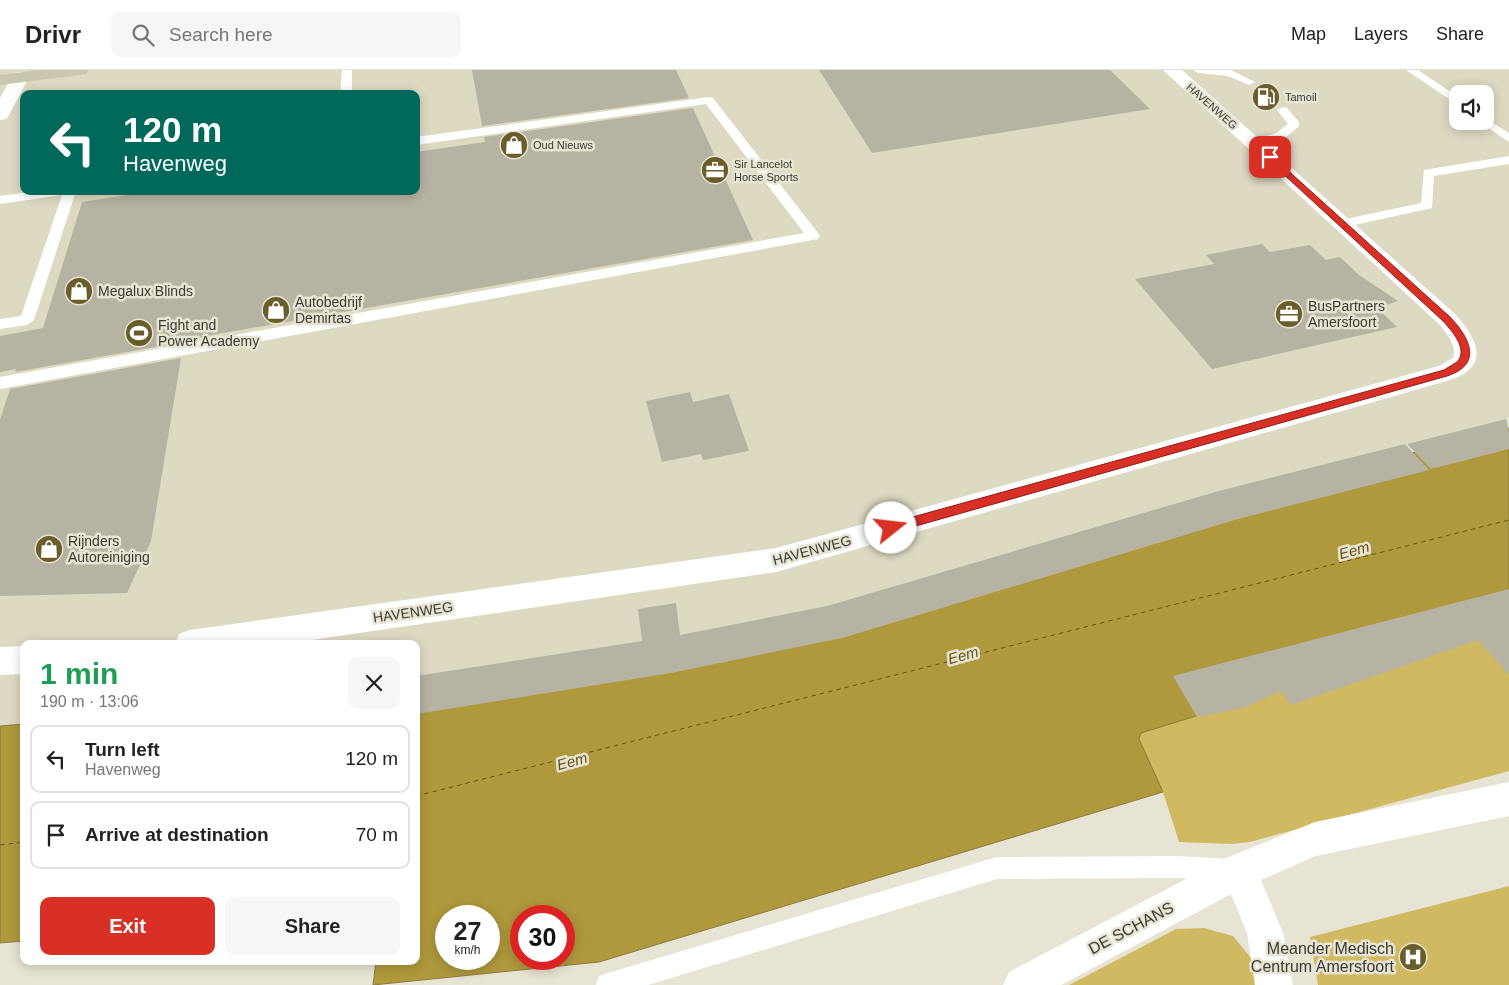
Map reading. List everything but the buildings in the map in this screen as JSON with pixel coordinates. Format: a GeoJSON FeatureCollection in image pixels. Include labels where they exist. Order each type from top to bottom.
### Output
{"type":"FeatureCollection","features":[{"type":"Feature","properties":{"kind":"street"},"geometry":{"type":"LineString","coordinates":[[0,80],[80,70]]}},
{"type":"Feature","properties":{"kind":"street","name":"HAVENWEG"},"geometry":{"type":"LineString","coordinates":[[218,640],[776,560],[1447,372],[1462,363],[1466,353],[1458,332],[1255,144],[1172,70]]}},
{"type":"Feature","properties":{"kind":"street"},"geometry":{"type":"LineString","coordinates":[[0,115],[20,77]]}},
{"type":"Feature","properties":{"kind":"street"},"geometry":{"type":"LineString","coordinates":[[0,661],[20,660]]}},
{"type":"Feature","properties":{"kind":"street","name":"DE SCHANS"},"geometry":{"type":"LineString","coordinates":[[1022,985],[1239,871],[1315,839],[1509,799]]}},
{"type":"Feature","properties":{"kind":"street"},"geometry":{"type":"LineString","coordinates":[[1239,871],[1265,933],[1274,985]]}},
{"type":"Feature","properties":{"kind":"lane"},"geometry":{"type":"LineString","coordinates":[[346,90],[347,70]]}},
{"type":"Feature","properties":{"kind":"lane"},"geometry":{"type":"LineString","coordinates":[[1198,70],[1230,73],[1249,82]]}},
{"type":"Feature","properties":{"kind":"lane"},"geometry":{"type":"LineString","coordinates":[[1411,70],[1449,96]]}},
{"type":"Feature","properties":{"kind":"lane"},"geometry":{"type":"LineString","coordinates":[[0,383],[814,236],[709,100],[420,140]]}},
{"type":"Feature","properties":{"kind":"lane"},"geometry":{"type":"LineString","coordinates":[[1255,144],[1280,136],[1295,124],[1283,110]]}},
{"type":"Feature","properties":{"kind":"lane"},"geometry":{"type":"LineString","coordinates":[[1494,127],[1509,138]]}},
{"type":"Feature","properties":{"kind":"lane"},"geometry":{"type":"LineString","coordinates":[[1341,224],[1427,205],[1428,173],[1509,160]]}},
{"type":"Feature","properties":{"kind":"lane"},"geometry":{"type":"LineString","coordinates":[[0,200],[36,195]]}},
{"type":"Feature","properties":{"kind":"lane"},"geometry":{"type":"LineString","coordinates":[[0,324],[27,320],[69,195]]}},
{"type":"Feature","properties":{"kind":"lane"},"geometry":{"type":"LineString","coordinates":[[608,985],[998,868],[1177,867],[1239,871]]}},
{"type":"Feature","properties":{"kind":"shaded area"},"geometry":{"type":"Polygon","coordinates":[[[0,70],[1509,70],[1509,418],[1211,493],[829,606],[671,637],[420,675],[420,640],[20,640],[20,724],[0,726],[0,70]]]}},
{"type":"Feature","properties":{"kind":"shaded area"},"geometry":{"type":"Polygon","coordinates":[[[1509,619],[1509,771],[1250,842],[1231,844],[1179,842],[1163,792],[1139,739],[1140,733],[1509,619]]]}},
{"type":"Feature","properties":{"kind":"shaded area","name":"Meander Medisch Centrum Amersfoort"},"geometry":{"type":"Polygon","coordinates":[[[1509,886],[1509,985],[1318,985],[1310,937],[1509,886]]]}},
{"type":"Feature","properties":{"kind":"shaded area"},"geometry":{"type":"Polygon","coordinates":[[[1204,928],[1233,936],[1255,963],[1258,985],[1069,985],[1176,929],[1204,928]]]}},
{"type":"Feature","properties":{"kind":"water","name":"Eem"},"geometry":{"type":"Polygon","coordinates":[[[1509,428],[1509,619],[1141,733],[1139,739],[1163,792],[599,962],[575,964],[575,905],[510,905],[510,970],[520,970],[373,985],[376,965],[420,965],[420,680],[854,606],[1235,499],[1509,428]]]}},
{"type":"Feature","properties":{"kind":"water"},"geometry":{"type":"Polygon","coordinates":[[[20,724],[20,941],[0,943],[0,726],[20,724]]]}},
{"type":"Feature","properties":{"kind":"ferry route"},"geometry":{"type":"LineString","coordinates":[[420,795],[1509,520]]}},
{"type":"Feature","properties":{"kind":"ferry route"},"geometry":{"type":"LineString","coordinates":[[0,845],[20,842]]}},
{"type":"Feature","properties":{"kind":"place","name":"Tamoil"},"geometry":{"type":"Point","coordinates":[1266,97]}},
{"type":"Feature","properties":{"kind":"place","name":"Oud Nieuws"},"geometry":{"type":"Point","coordinates":[514,145]}},
{"type":"Feature","properties":{"kind":"place","name":"Sir Lancelot Horse Sports"},"geometry":{"type":"Point","coordinates":[715,170]}},
{"type":"Feature","properties":{"kind":"place","name":"Megalux Blinds"},"geometry":{"type":"Point","coordinates":[79,291]}},
{"type":"Feature","properties":{"kind":"place","name":"Autobedrijf Demirtas"},"geometry":{"type":"Point","coordinates":[276,310]}},
{"type":"Feature","properties":{"kind":"place","name":"BusPartners Amersfoort"},"geometry":{"type":"Point","coordinates":[1289,314]}},
{"type":"Feature","properties":{"kind":"place","name":"Fight and Power Academy"},"geometry":{"type":"Point","coordinates":[139,333]}},
{"type":"Feature","properties":{"kind":"place","name":"Rijnders Autoreiniging"},"geometry":{"type":"Point","coordinates":[49,549]}},
{"type":"Feature","properties":{"kind":"place","name":"Meander Medisch Centrum Amersfoort"},"geometry":{"type":"Point","coordinates":[1413,957]}},
{"type":"Feature","properties":{"kind":"route"},"geometry":{"type":"LineString","coordinates":[[891,528],[1447,372],[1462,363],[1466,353],[1464,343],[1458,332],[1446,319],[1270,157]]}}]}
